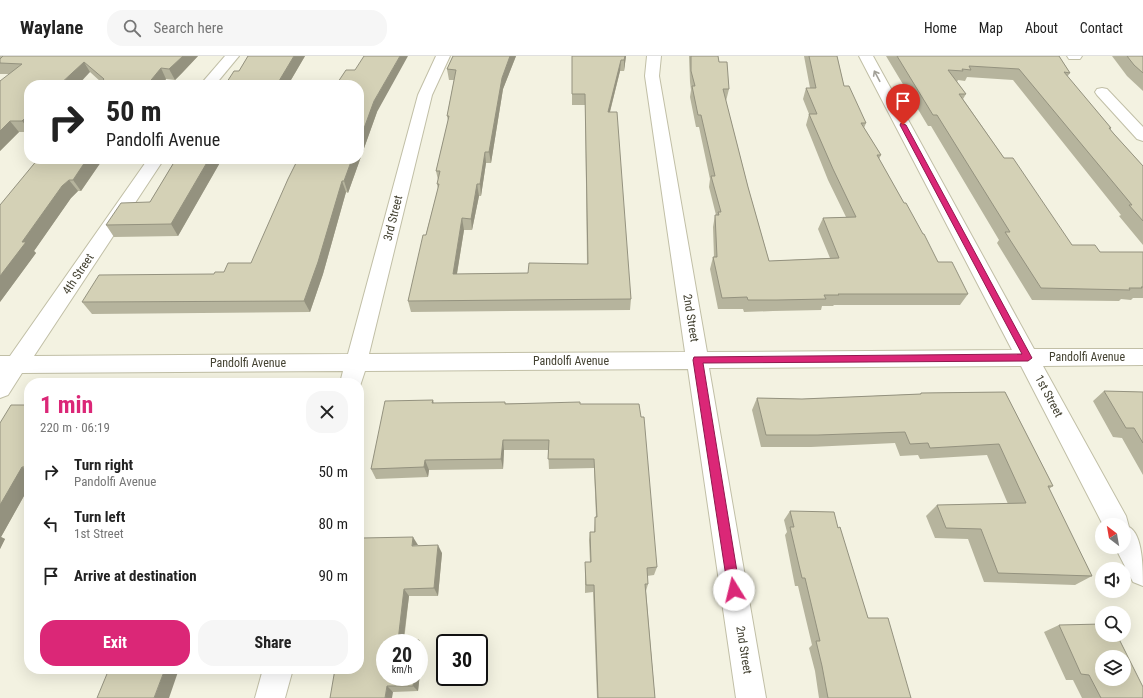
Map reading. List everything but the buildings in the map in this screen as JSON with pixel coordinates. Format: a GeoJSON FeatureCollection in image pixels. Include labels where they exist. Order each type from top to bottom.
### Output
{"type":"FeatureCollection","features":[{"type":"Feature","properties":{"kind":"street"},"geometry":{"type":"LineString","coordinates":[[211,80],[232,56]]}},
{"type":"Feature","properties":{"kind":"street","name":"3rd Street"},"geometry":{"type":"LineString","coordinates":[[352,378],[425,95],[444,56]]}},
{"type":"Feature","properties":{"kind":"street","name":"2nd Street"},"geometry":{"type":"LineString","coordinates":[[654,56],[652,76],[751,698]]}},
{"type":"Feature","properties":{"kind":"street","name":"1st Street"},"geometry":{"type":"LineString","coordinates":[[866,56],[1114,518]]}},
{"type":"Feature","properties":{"kind":"street"},"geometry":{"type":"LineString","coordinates":[[1102,92],[1143,136]]}},
{"type":"Feature","properties":{"kind":"street","name":"4th Street"},"geometry":{"type":"LineString","coordinates":[[0,388],[8,364],[152,164]]}},
{"type":"Feature","properties":{"kind":"street","name":"Pandolfi Avenue"},"geometry":{"type":"LineString","coordinates":[[8,364],[1143,357]]}},
{"type":"Feature","properties":{"kind":"street"},"geometry":{"type":"LineString","coordinates":[[1131,550],[1143,573]]}},
{"type":"Feature","properties":{"kind":"street"},"geometry":{"type":"LineString","coordinates":[[270,698],[277,674]]}},
{"type":"Feature","properties":{"kind":"route"},"geometry":{"type":"LineString","coordinates":[[734,590],[698,360],[1028,358],[903,125]]}}]}
